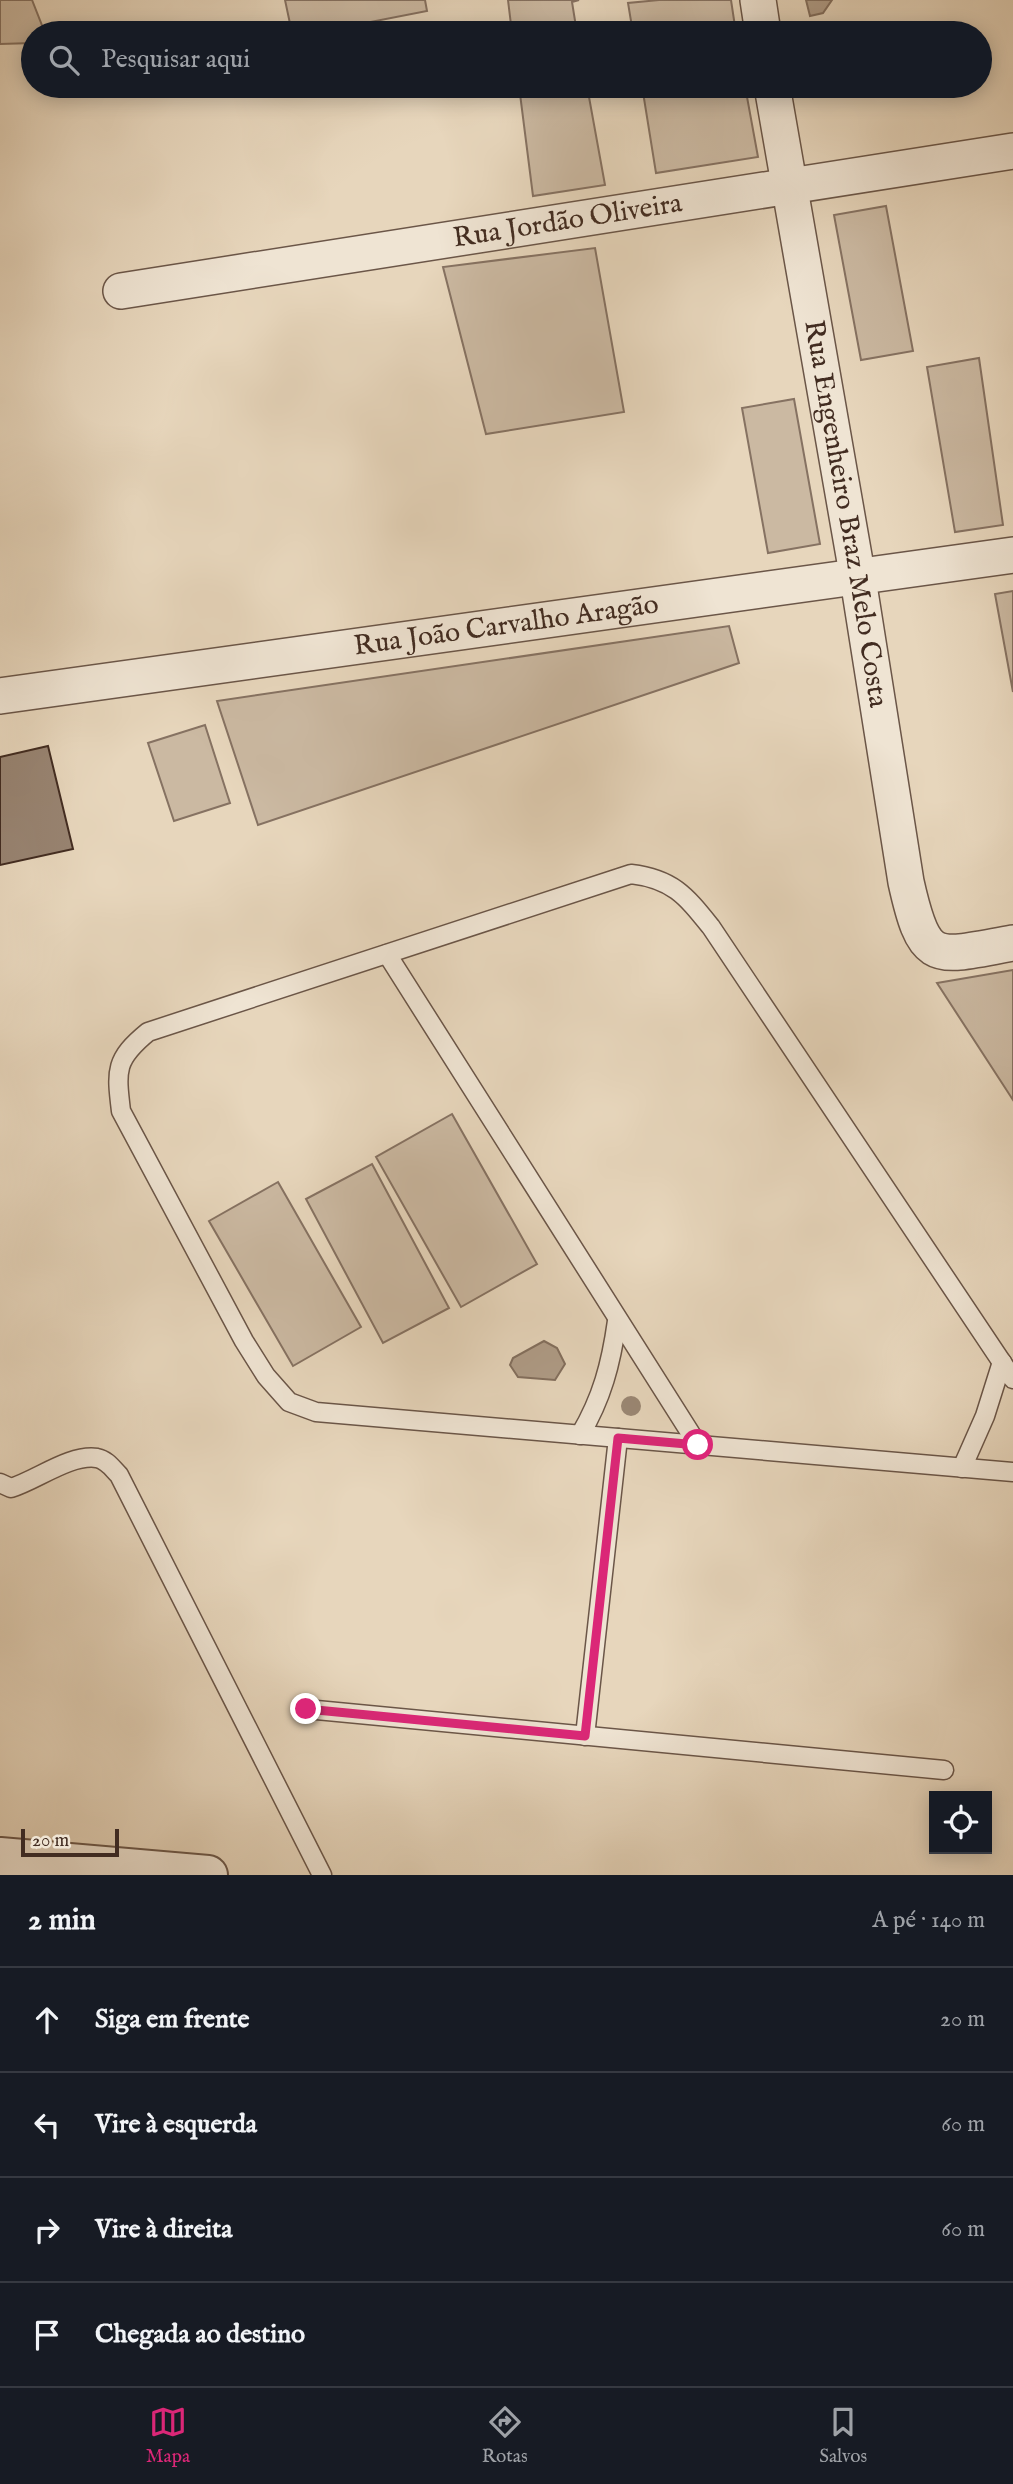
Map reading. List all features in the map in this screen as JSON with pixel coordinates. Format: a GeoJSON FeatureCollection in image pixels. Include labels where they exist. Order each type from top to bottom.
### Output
{"type":"FeatureCollection","features":[{"type":"Feature","properties":{"kind":"street"},"geometry":{"type":"LineString","coordinates":[[758,0],[761,21]]}},
{"type":"Feature","properties":{"kind":"street","name":"Rua Engenheiro Braz Melo Costa"},"geometry":{"type":"LineString","coordinates":[[774,98],[858,579],[905,882],[916,928],[922,940],[937,950],[952,954],[1013,943]]}},
{"type":"Feature","properties":{"kind":"street","name":"Rua Jordão Oliveira"},"geometry":{"type":"LineString","coordinates":[[121,291],[1013,151]]}},
{"type":"Feature","properties":{"kind":"street","name":"Rua João Carvalho Aragão"},"geometry":{"type":"LineString","coordinates":[[0,696],[858,579],[1013,555]]}},
{"type":"Feature","properties":{"kind":"street"},"geometry":{"type":"LineString","coordinates":[[0,1857],[208,1875]]}},
{"type":"Feature","properties":{"kind":"lane"},"geometry":{"type":"LineString","coordinates":[[1013,1379],[711,927],[683,893],[656,877],[631,874],[148,1032],[127,1050],[117,1077],[121,1111],[244,1341],[267,1376],[289,1402],[316,1412],[1013,1472]]}},
{"type":"Feature","properties":{"kind":"lane"},"geometry":{"type":"LineString","coordinates":[[387,954],[698,1445]]}},
{"type":"Feature","properties":{"kind":"lane"},"geometry":{"type":"LineString","coordinates":[[580,1435],[598,1404],[609,1372],[617,1321]]}},
{"type":"Feature","properties":{"kind":"lane"},"geometry":{"type":"LineString","coordinates":[[961,1468],[985,1416],[1002,1362]]}},
{"type":"Feature","properties":{"kind":"lane"},"geometry":{"type":"LineString","coordinates":[[585,1736],[618,1438]]}},
{"type":"Feature","properties":{"kind":"lane"},"geometry":{"type":"LineString","coordinates":[[0,1483],[11,1489],[76,1461],[95,1458],[106,1461],[119,1475],[322,1875]]}},
{"type":"Feature","properties":{"kind":"lane"},"geometry":{"type":"LineString","coordinates":[[306,1709],[944,1770]]}},
{"type":"Feature","properties":{"kind":"shaded area"},"geometry":{"type":"Polygon","coordinates":[[[0,0],[32,0],[40,21],[21,21],[21,43],[0,44],[0,0]]]}},
{"type":"Feature","properties":{"kind":"shaded area"},"geometry":{"type":"Polygon","coordinates":[[[285,0],[425,0],[427,11],[376,21],[289,21],[285,0]]]}},
{"type":"Feature","properties":{"kind":"shaded area"},"geometry":{"type":"Polygon","coordinates":[[[508,0],[579,0],[572,2],[575,21],[511,21],[508,0]]]}},
{"type":"Feature","properties":{"kind":"shaded area"},"geometry":{"type":"Polygon","coordinates":[[[731,0],[734,21],[631,21],[628,3],[731,0]]]}},
{"type":"Feature","properties":{"kind":"shaded area"},"geometry":{"type":"Polygon","coordinates":[[[806,0],[832,0],[823,13],[810,16],[806,0]]]}},
{"type":"Feature","properties":{"kind":"shaded area"},"geometry":{"type":"Polygon","coordinates":[[[521,98],[589,98],[605,185],[533,196],[521,98]]]}},
{"type":"Feature","properties":{"kind":"shaded area"},"geometry":{"type":"Polygon","coordinates":[[[644,98],[747,98],[758,157],[656,173],[644,98]]]}},
{"type":"Feature","properties":{"kind":"shaded area"},"geometry":{"type":"Polygon","coordinates":[[[886,206],[913,351],[861,360],[834,215],[886,206]]]}},
{"type":"Feature","properties":{"kind":"shaded area"},"geometry":{"type":"Polygon","coordinates":[[[595,248],[624,412],[486,434],[443,267],[595,248]]]}},
{"type":"Feature","properties":{"kind":"shaded area"},"geometry":{"type":"Polygon","coordinates":[[[979,358],[1003,525],[955,532],[927,367],[979,358]]]}},
{"type":"Feature","properties":{"kind":"shaded area"},"geometry":{"type":"Polygon","coordinates":[[[794,399],[820,544],[768,553],[742,408],[794,399]]]}},
{"type":"Feature","properties":{"kind":"shaded area"},"geometry":{"type":"Polygon","coordinates":[[[1013,591],[1013,692],[995,594],[1013,591]]]}},
{"type":"Feature","properties":{"kind":"shaded area"},"geometry":{"type":"Polygon","coordinates":[[[729,626],[739,663],[258,825],[217,701],[729,626]]]}},
{"type":"Feature","properties":{"kind":"shaded area"},"geometry":{"type":"Polygon","coordinates":[[[205,725],[230,803],[174,821],[148,743],[205,725]]]}},
{"type":"Feature","properties":{"kind":"shaded area"},"geometry":{"type":"Polygon","coordinates":[[[1013,970],[1013,1100],[937,983],[1013,970]]]}},
{"type":"Feature","properties":{"kind":"shaded area"},"geometry":{"type":"Polygon","coordinates":[[[452,1114],[537,1264],[461,1307],[376,1157],[452,1114]]]}},
{"type":"Feature","properties":{"kind":"shaded area"},"geometry":{"type":"Polygon","coordinates":[[[372,1164],[449,1308],[383,1343],[306,1199],[372,1164]]]}},
{"type":"Feature","properties":{"kind":"shaded area"},"geometry":{"type":"Polygon","coordinates":[[[278,1182],[361,1327],[293,1366],[209,1221],[278,1182]]]}},
{"type":"Feature","properties":{"kind":"shaded area"},"geometry":{"type":"Polygon","coordinates":[[[544,1341],[557,1348],[565,1364],[555,1380],[518,1377],[510,1365],[513,1358],[544,1341]]]}},
{"type":"Feature","properties":{"kind":"building"},"geometry":{"type":"Polygon","coordinates":[[[48,746],[73,849],[0,865],[0,757],[48,746]]]}},
{"type":"Feature","properties":{"kind":"route"},"geometry":{"type":"LineString","coordinates":[[306,1709],[585,1736],[618,1438],[698,1445]]}}]}
